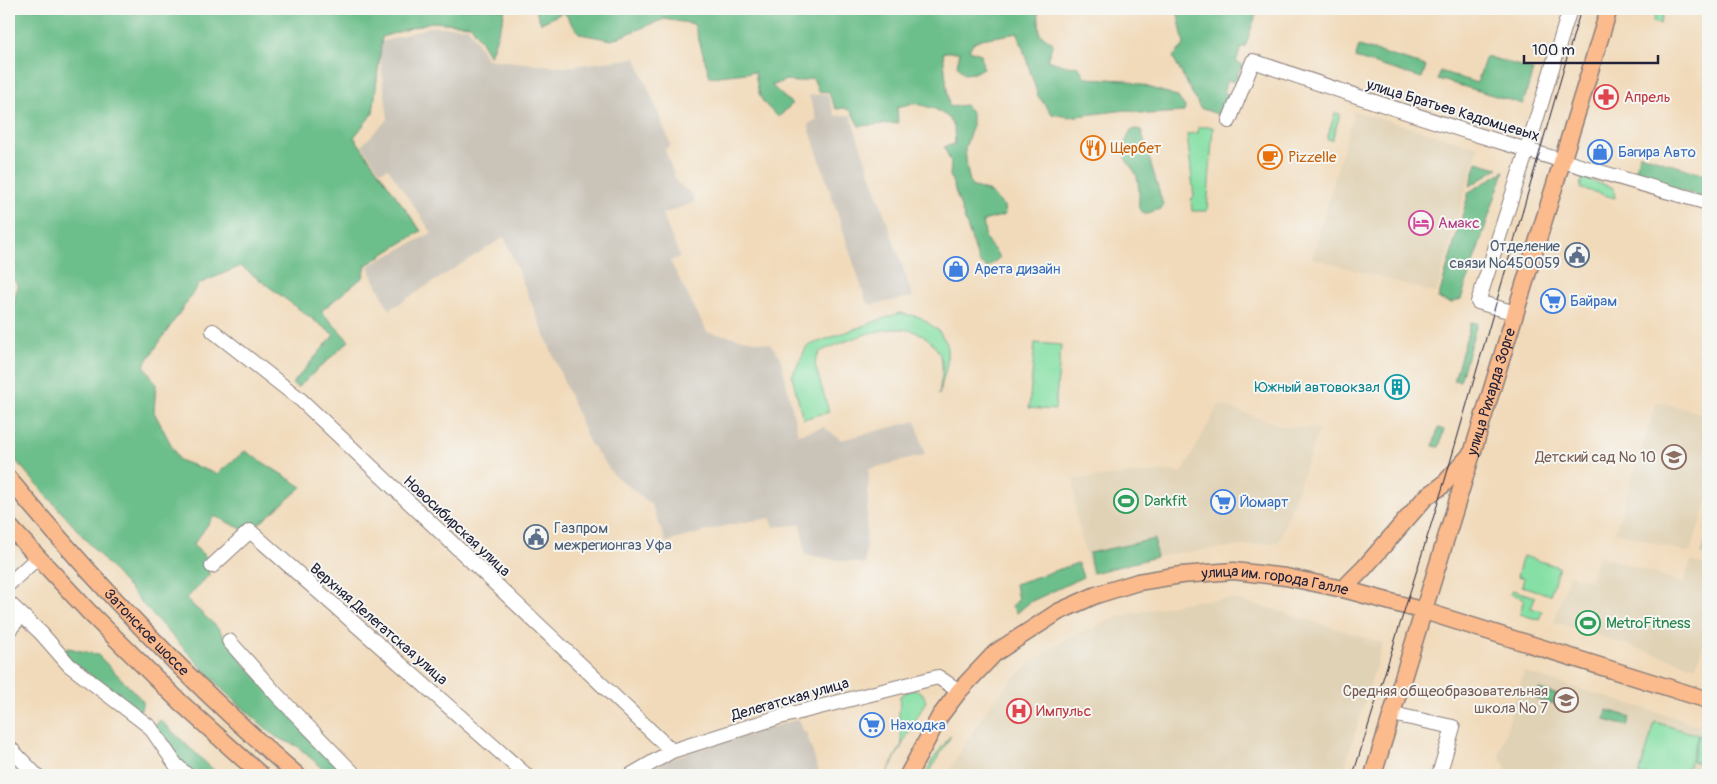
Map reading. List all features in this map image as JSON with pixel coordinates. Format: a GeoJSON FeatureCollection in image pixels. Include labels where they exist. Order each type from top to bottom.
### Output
{"type":"FeatureCollection","features":[{"type":"Feature","properties":{"kind":"main road","name":"улица Рихарда Зорге"},"geometry":{"type":"LineString","coordinates":[[1373,775],[1609,9]]}},
{"type":"Feature","properties":{"kind":"main road"},"geometry":{"type":"LineString","coordinates":[[1342,589],[1364,568],[1425,498],[1443,485],[1473,453]]}},
{"type":"Feature","properties":{"kind":"main road","name":"Затонское шоссе"},"geometry":{"type":"LineString","coordinates":[[9,479],[118,604],[200,688],[297,775]]}},
{"type":"Feature","properties":{"kind":"main road","name":"Затонское шоссе"},"geometry":{"type":"LineString","coordinates":[[9,526],[89,612],[181,703],[261,775]]}},
{"type":"Feature","properties":{"kind":"main road","name":"улица им. города Галле"},"geometry":{"type":"LineString","coordinates":[[908,775],[940,716],[959,691],[995,653],[1058,612],[1096,595],[1138,582],[1181,574],[1234,571],[1286,576],[1342,589],[1424,611],[1708,700]]}},
{"type":"Feature","properties":{"kind":"street"},"geometry":{"type":"LineString","coordinates":[[1516,313],[1478,302],[1570,9]]}},
{"type":"Feature","properties":{"kind":"street","name":"улица Братьев Кадомцевых"},"geometry":{"type":"LineString","coordinates":[[1229,121],[1253,60],[1354,96],[1562,162],[1708,203]]}},
{"type":"Feature","properties":{"kind":"street","name":"Новосибирская улица"},"geometry":{"type":"LineString","coordinates":[[214,331],[301,400],[672,751]]}},
{"type":"Feature","properties":{"kind":"street","name":"Верхняя Делегатская улица"},"geometry":{"type":"LineString","coordinates":[[212,566],[250,531],[526,775]]}},
{"type":"Feature","properties":{"kind":"street"},"geometry":{"type":"LineString","coordinates":[[9,584],[38,557]]}},
{"type":"Feature","properties":{"kind":"street"},"geometry":{"type":"LineString","coordinates":[[9,603],[41,633],[69,665],[150,727],[176,765],[187,775]]}},
{"type":"Feature","properties":{"kind":"street"},"geometry":{"type":"LineString","coordinates":[[9,630],[21,616]]}},
{"type":"Feature","properties":{"kind":"street"},"geometry":{"type":"LineString","coordinates":[[229,642],[277,695],[355,775]]}},
{"type":"Feature","properties":{"kind":"street","name":"Делегатская улица"},"geometry":{"type":"LineString","coordinates":[[632,775],[672,751],[776,718],[938,677],[959,691]]}},
{"type":"Feature","properties":{"kind":"street"},"geometry":{"type":"LineString","coordinates":[[1392,714],[1452,727],[1438,775]]}},
{"type":"Feature","properties":{"kind":"street"},"geometry":{"type":"LineString","coordinates":[[9,747],[36,775]]}},
{"type":"Feature","properties":{"kind":"shaded area"},"geometry":{"type":"Polygon","coordinates":[[[430,27],[468,27],[487,59],[565,67],[636,58],[671,145],[665,149],[677,183],[693,195],[695,202],[662,214],[680,257],[670,261],[707,332],[770,344],[780,356],[798,434],[824,427],[841,440],[916,421],[925,455],[869,469],[865,564],[805,555],[801,524],[774,527],[770,518],[729,525],[666,542],[651,504],[614,475],[589,442],[504,237],[389,310],[368,266],[432,233],[388,168],[380,171],[362,145],[388,119],[380,56],[382,42],[430,27]]]}},
{"type":"Feature","properties":{"kind":"shaded area"},"geometry":{"type":"Polygon","coordinates":[[[827,93],[835,116],[850,115],[913,297],[871,305],[866,301],[808,124],[817,120],[809,96],[827,93]]]}},
{"type":"Feature","properties":{"kind":"shaded area"},"geometry":{"type":"Polygon","coordinates":[[[1354,111],[1478,147],[1436,293],[1312,258],[1354,111]]]}},
{"type":"Feature","properties":{"kind":"shaded area","name":"Детский сад № 10"},"geometry":{"type":"Polygon","coordinates":[[[1657,401],[1708,415],[1708,498],[1690,553],[1615,532],[1657,401]]]}},
{"type":"Feature","properties":{"kind":"shaded area"},"geometry":{"type":"Polygon","coordinates":[[[1219,404],[1283,426],[1319,429],[1279,542],[1178,553],[1091,574],[1076,516],[1074,479],[1167,471],[1182,473],[1219,404]]]}},
{"type":"Feature","properties":{"kind":"shaded area"},"geometry":{"type":"Polygon","coordinates":[[[1708,531],[1708,556],[1700,554],[1708,531]]]}},
{"type":"Feature","properties":{"kind":"shaded area"},"geometry":{"type":"Polygon","coordinates":[[[1598,555],[1683,583],[1691,561],[1708,566],[1708,628],[1696,667],[1554,622],[1569,575],[1590,581],[1598,555]]]}},
{"type":"Feature","properties":{"kind":"shaded area"},"geometry":{"type":"Polygon","coordinates":[[[1231,599],[1272,609],[1383,643],[1342,775],[947,775],[988,708],[1015,677],[1046,652],[1068,638],[1120,616],[1193,601],[1231,599]]]}},
{"type":"Feature","properties":{"kind":"shaded area","name":"Средняя общеобразовательная школа № 7"},"geometry":{"type":"Polygon","coordinates":[[[1524,672],[1708,728],[1708,775],[1509,775],[1499,754],[1524,672]]]}},
{"type":"Feature","properties":{"kind":"shaded area"},"geometry":{"type":"Polygon","coordinates":[[[799,719],[803,732],[806,732],[820,775],[639,775],[661,763],[687,753],[799,719]]]}},
{"type":"Feature","properties":{"kind":"green space"},"geometry":{"type":"Polygon","coordinates":[[[9,9],[505,9],[490,56],[471,25],[431,22],[382,37],[373,113],[354,137],[421,231],[366,265],[363,277],[321,311],[349,341],[298,387],[292,384],[334,335],[241,266],[199,284],[144,365],[156,384],[154,412],[179,460],[217,474],[245,451],[302,487],[260,523],[242,529],[214,516],[193,545],[208,559],[209,575],[186,599],[218,628],[246,666],[351,775],[330,775],[297,746],[276,737],[226,693],[157,620],[9,453],[9,313],[11,314],[18,284],[9,277],[9,251],[11,249],[9,231],[9,9]]]}},
{"type":"Feature","properties":{"kind":"green space"},"geometry":{"type":"Polygon","coordinates":[[[535,9],[1038,9],[1040,34],[1053,43],[1047,60],[1066,66],[1079,67],[1085,78],[1125,80],[1177,96],[1185,107],[1184,112],[1147,114],[1126,110],[1068,117],[1052,114],[1038,96],[1018,33],[981,39],[973,43],[969,50],[981,54],[983,68],[974,73],[964,74],[957,65],[960,52],[943,52],[949,107],[965,105],[972,112],[972,128],[965,148],[971,186],[988,191],[1004,206],[1005,215],[983,221],[986,240],[1000,257],[987,268],[979,262],[950,175],[951,163],[944,147],[955,144],[954,127],[948,117],[935,109],[914,103],[897,107],[898,123],[859,126],[851,111],[844,108],[836,109],[828,91],[819,92],[813,78],[797,82],[786,80],[772,86],[792,104],[779,117],[767,107],[761,98],[755,72],[710,77],[694,24],[664,19],[612,40],[580,34],[564,12],[541,23],[535,9]]]}},
{"type":"Feature","properties":{"kind":"green space"},"geometry":{"type":"Polygon","coordinates":[[[1177,9],[1258,9],[1245,47],[1241,47],[1236,62],[1242,65],[1234,82],[1227,80],[1223,92],[1229,95],[1226,107],[1220,115],[1200,108],[1173,57],[1184,45],[1177,9]]]}},
{"type":"Feature","properties":{"kind":"green space"},"geometry":{"type":"Polygon","coordinates":[[[1657,9],[1665,9],[1660,24],[1653,22],[1657,9]]]}},
{"type":"Feature","properties":{"kind":"green space"},"geometry":{"type":"Polygon","coordinates":[[[1359,46],[1426,66],[1422,78],[1355,58],[1359,46]]]}},
{"type":"Feature","properties":{"kind":"green space"},"geometry":{"type":"Polygon","coordinates":[[[1486,56],[1533,70],[1523,104],[1438,79],[1440,71],[1477,83],[1486,56]]]}},
{"type":"Feature","properties":{"kind":"green space"},"geometry":{"type":"Polygon","coordinates":[[[1335,113],[1340,114],[1332,140],[1327,139],[1335,113]]]}},
{"type":"Feature","properties":{"kind":"green space"},"geometry":{"type":"Polygon","coordinates":[[[1198,127],[1213,127],[1207,211],[1192,211],[1191,199],[1194,197],[1187,134],[1198,133],[1198,127]]]}},
{"type":"Feature","properties":{"kind":"green space"},"geometry":{"type":"Polygon","coordinates":[[[1141,130],[1163,205],[1161,209],[1144,214],[1139,207],[1137,177],[1124,154],[1130,131],[1141,130]]]}},
{"type":"Feature","properties":{"kind":"green space"},"geometry":{"type":"Polygon","coordinates":[[[1640,154],[1708,176],[1705,198],[1633,175],[1640,154]]]}},
{"type":"Feature","properties":{"kind":"green space"},"geometry":{"type":"Polygon","coordinates":[[[1477,162],[1498,168],[1470,186],[1477,162]]]}},
{"type":"Feature","properties":{"kind":"green space"},"geometry":{"type":"Polygon","coordinates":[[[1504,171],[1461,299],[1452,303],[1438,299],[1469,192],[1504,171]]]}},
{"type":"Feature","properties":{"kind":"green space"},"geometry":{"type":"Polygon","coordinates":[[[1582,178],[1612,187],[1615,198],[1580,188],[1582,178]]]}},
{"type":"Feature","properties":{"kind":"green space"},"geometry":{"type":"Polygon","coordinates":[[[899,313],[920,317],[939,331],[947,344],[947,364],[939,395],[942,361],[933,344],[921,335],[908,330],[879,331],[848,340],[821,351],[816,358],[815,365],[829,412],[803,419],[792,376],[807,346],[899,313]]]}},
{"type":"Feature","properties":{"kind":"green space"},"geometry":{"type":"Polygon","coordinates":[[[1471,322],[1477,323],[1460,381],[1454,380],[1471,322]]]}},
{"type":"Feature","properties":{"kind":"green space"},"geometry":{"type":"Polygon","coordinates":[[[1035,343],[1061,345],[1055,410],[1029,408],[1035,343]]]}},
{"type":"Feature","properties":{"kind":"green space"},"geometry":{"type":"Polygon","coordinates":[[[1438,428],[1444,430],[1439,447],[1433,446],[1438,428]]]}},
{"type":"Feature","properties":{"kind":"green space"},"geometry":{"type":"Polygon","coordinates":[[[1155,539],[1156,557],[1093,573],[1089,553],[1155,539]]]}},
{"type":"Feature","properties":{"kind":"green space"},"geometry":{"type":"Polygon","coordinates":[[[1523,556],[1559,567],[1550,595],[1522,586],[1524,578],[1517,576],[1523,556]]]}},
{"type":"Feature","properties":{"kind":"green space"},"geometry":{"type":"Polygon","coordinates":[[[1078,563],[1083,577],[1030,602],[1017,613],[1012,606],[1018,600],[1015,584],[1078,563]]]}},
{"type":"Feature","properties":{"kind":"green space"},"geometry":{"type":"Polygon","coordinates":[[[1512,590],[1535,597],[1531,608],[1542,611],[1539,620],[1520,614],[1524,598],[1510,594],[1512,590]]]}},
{"type":"Feature","properties":{"kind":"green space"},"geometry":{"type":"Polygon","coordinates":[[[69,648],[98,655],[143,701],[141,709],[136,711],[71,661],[63,650],[69,648]]]}},
{"type":"Feature","properties":{"kind":"green space"},"geometry":{"type":"Polygon","coordinates":[[[1539,689],[1561,696],[1559,705],[1536,699],[1539,689]]]}},
{"type":"Feature","properties":{"kind":"green space"},"geometry":{"type":"Polygon","coordinates":[[[917,690],[923,694],[926,701],[886,775],[902,744],[899,716],[900,696],[908,691],[917,690]]]}},
{"type":"Feature","properties":{"kind":"green space"},"geometry":{"type":"Polygon","coordinates":[[[1607,710],[1630,717],[1627,726],[1605,720],[1607,710]]]}},
{"type":"Feature","properties":{"kind":"green space"},"geometry":{"type":"Polygon","coordinates":[[[160,720],[219,775],[195,775],[180,762],[155,726],[160,720]]]}},
{"type":"Feature","properties":{"kind":"green space"},"geometry":{"type":"Polygon","coordinates":[[[1655,722],[1698,735],[1686,775],[1639,775],[1655,722]]]}},
{"type":"Feature","properties":{"kind":"green space"},"geometry":{"type":"Polygon","coordinates":[[[1699,735],[1708,738],[1708,765],[1692,761],[1699,735]]]}},
{"type":"Feature","properties":{"kind":"green space"},"geometry":{"type":"Polygon","coordinates":[[[950,736],[929,775],[925,775],[932,761],[950,736]]]}},
{"type":"Feature","properties":{"kind":"tram line"},"geometry":{"type":"LineString","coordinates":[[1353,775],[1445,480],[1581,9]]}},
{"type":"Feature","properties":{"kind":"place","name":"Апрель"},"geometry":{"type":"Point","coordinates":[1606,97]}},
{"type":"Feature","properties":{"kind":"place","name":"Щербет"},"geometry":{"type":"Point","coordinates":[1093,148]}},
{"type":"Feature","properties":{"kind":"place","name":"Багира Авто"},"geometry":{"type":"Point","coordinates":[1600,152]}},
{"type":"Feature","properties":{"kind":"place","name":"Pizzelle"},"geometry":{"type":"Point","coordinates":[1270,157]}},
{"type":"Feature","properties":{"kind":"place","name":"Амакс"},"geometry":{"type":"Point","coordinates":[1421,223]}},
{"type":"Feature","properties":{"kind":"place","name":"Отделение связи №450059"},"geometry":{"type":"Point","coordinates":[1577,255]}},
{"type":"Feature","properties":{"kind":"place","name":"Арета дизайн"},"geometry":{"type":"Point","coordinates":[956,269]}},
{"type":"Feature","properties":{"kind":"place","name":"Байрам"},"geometry":{"type":"Point","coordinates":[1553,301]}},
{"type":"Feature","properties":{"kind":"place","name":"Южный автовокзал"},"geometry":{"type":"Point","coordinates":[1397,387]}},
{"type":"Feature","properties":{"kind":"place","name":"Детский сад № 10"},"geometry":{"type":"Point","coordinates":[1674,457]}},
{"type":"Feature","properties":{"kind":"place","name":"Darkfit"},"geometry":{"type":"Point","coordinates":[1126,501]}},
{"type":"Feature","properties":{"kind":"place","name":"Йомарт"},"geometry":{"type":"Point","coordinates":[1223,502]}},
{"type":"Feature","properties":{"kind":"place","name":"Газпром межрегионгаз Уфа"},"geometry":{"type":"Point","coordinates":[536,537]}},
{"type":"Feature","properties":{"kind":"place","name":"MetroFitness"},"geometry":{"type":"Point","coordinates":[1588,623]}},
{"type":"Feature","properties":{"kind":"place","name":"Средняя общеобразовательная школа № 7"},"geometry":{"type":"Point","coordinates":[1566,700]}},
{"type":"Feature","properties":{"kind":"place","name":"Импульс"},"geometry":{"type":"Point","coordinates":[1019,711]}},
{"type":"Feature","properties":{"kind":"place","name":"Находка"},"geometry":{"type":"Point","coordinates":[872,725]}}]}
